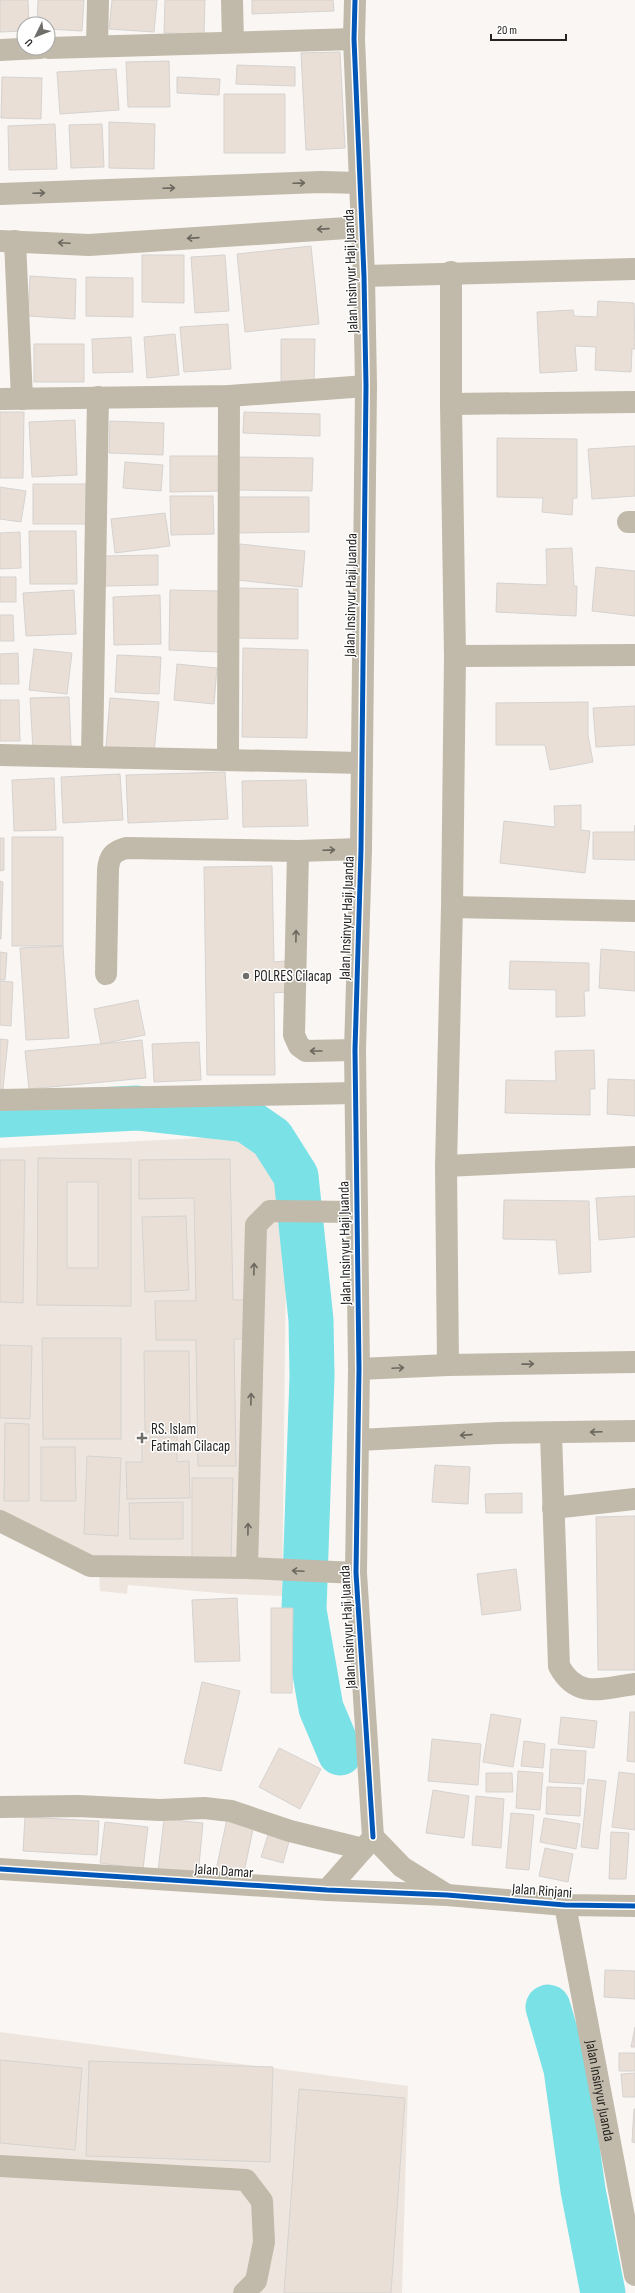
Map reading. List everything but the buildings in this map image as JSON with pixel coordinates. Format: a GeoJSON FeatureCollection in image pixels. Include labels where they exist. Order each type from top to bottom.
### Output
{"type":"FeatureCollection","features":[{"type":"Feature","properties":{"kind":"street"},"geometry":{"type":"LineString","coordinates":[[97,45],[98,0]]}},
{"type":"Feature","properties":{"kind":"street"},"geometry":{"type":"LineString","coordinates":[[232,0],[233,42]]}},
{"type":"Feature","properties":{"kind":"street","name":"Jalan Insinyur Haji Juanda"},"geometry":{"type":"LineString","coordinates":[[355,0],[354,40],[364,276],[366,386],[361,849],[355,1050],[359,1370],[356,1573],[368,1843]]}},
{"type":"Feature","properties":{"kind":"street"},"geometry":{"type":"LineString","coordinates":[[56,48],[97,45],[354,40]]}},
{"type":"Feature","properties":{"kind":"street"},"geometry":{"type":"LineString","coordinates":[[0,50],[16,49]]}},
{"type":"Feature","properties":{"kind":"street"},"geometry":{"type":"LineString","coordinates":[[0,194],[320,182],[360,183]]}},
{"type":"Feature","properties":{"kind":"street"},"geometry":{"type":"LineString","coordinates":[[22,399],[7,241],[89,244],[362,227]]}},
{"type":"Feature","properties":{"kind":"street"},"geometry":{"type":"LineString","coordinates":[[364,276],[451,272],[635,269]]}},
{"type":"Feature","properties":{"kind":"street"},"geometry":{"type":"LineString","coordinates":[[448,1365],[446,1166],[452,907],[455,656],[451,404],[451,272]]}},
{"type":"Feature","properties":{"kind":"street"},"geometry":{"type":"LineString","coordinates":[[0,399],[229,396],[366,386]]}},
{"type":"Feature","properties":{"kind":"street"},"geometry":{"type":"LineString","coordinates":[[228,760],[229,396]]}},
{"type":"Feature","properties":{"kind":"street"},"geometry":{"type":"LineString","coordinates":[[92,757],[98,397]]}},
{"type":"Feature","properties":{"kind":"street"},"geometry":{"type":"LineString","coordinates":[[451,404],[635,402]]}},
{"type":"Feature","properties":{"kind":"street"},"geometry":{"type":"LineString","coordinates":[[455,656],[635,655]]}},
{"type":"Feature","properties":{"kind":"street"},"geometry":{"type":"LineString","coordinates":[[0,755],[362,763]]}},
{"type":"Feature","properties":{"kind":"street"},"geometry":{"type":"LineString","coordinates":[[106,974],[108,870],[109,858],[115,852],[126,848],[298,851],[361,849]]}},
{"type":"Feature","properties":{"kind":"street"},"geometry":{"type":"LineString","coordinates":[[298,851],[294,1035],[299,1046],[306,1051],[355,1050]]}},
{"type":"Feature","properties":{"kind":"street"},"geometry":{"type":"LineString","coordinates":[[452,907],[635,911]]}},
{"type":"Feature","properties":{"kind":"street"},"geometry":{"type":"LineString","coordinates":[[0,1100],[355,1093]]}},
{"type":"Feature","properties":{"kind":"street"},"geometry":{"type":"LineString","coordinates":[[446,1166],[635,1157]]}},
{"type":"Feature","properties":{"kind":"street"},"geometry":{"type":"LineString","coordinates":[[247,1568],[256,1225],[270,1211],[356,1212]]}},
{"type":"Feature","properties":{"kind":"street"},"geometry":{"type":"LineString","coordinates":[[359,1370],[448,1365],[635,1362]]}},
{"type":"Feature","properties":{"kind":"street"},"geometry":{"type":"LineString","coordinates":[[358,1440],[498,1433],[551,1434],[635,1431]]}},
{"type":"Feature","properties":{"kind":"street"},"geometry":{"type":"LineString","coordinates":[[551,1434],[552,1508],[559,1666],[566,1680],[576,1686],[589,1690],[635,1684]]}},
{"type":"Feature","properties":{"kind":"street"},"geometry":{"type":"LineString","coordinates":[[552,1508],[635,1499]]}},
{"type":"Feature","properties":{"kind":"street"},"geometry":{"type":"LineString","coordinates":[[0,1521],[90,1566],[247,1568],[356,1573]]}},
{"type":"Feature","properties":{"kind":"street"},"geometry":{"type":"LineString","coordinates":[[0,1807],[78,1806],[160,1810],[204,1808],[231,1811],[290,1831],[368,1843],[446,1895]]}},
{"type":"Feature","properties":{"kind":"street"},"geometry":{"type":"LineString","coordinates":[[327,1890],[368,1843]]}},
{"type":"Feature","properties":{"kind":"street","name":"Jalan Damar"},"geometry":{"type":"LineString","coordinates":[[0,1869],[327,1890],[446,1895]]}},
{"type":"Feature","properties":{"kind":"street","name":"Jalan Rinjani"},"geometry":{"type":"LineString","coordinates":[[446,1895],[566,1905],[635,1906]]}},
{"type":"Feature","properties":{"kind":"street","name":"Jalan Insinyur Juanda"},"geometry":{"type":"LineString","coordinates":[[566,1905],[635,2276]]}},
{"type":"Feature","properties":{"kind":"street"},"geometry":{"type":"LineString","coordinates":[[0,2166],[246,2180],[262,2200],[264,2242],[256,2281],[244,2293]]}},
{"type":"Feature","properties":{"kind":"shaded area","name":"RS. Islam Fatimah Cilacap"},"geometry":{"type":"Polygon","coordinates":[[[241,1136],[265,1153],[279,1170],[287,1187],[282,1596],[230,1594],[128,1585],[127,1594],[100,1591],[99,1572],[0,1528],[0,1148],[241,1136]]]}},
{"type":"Feature","properties":{"kind":"shaded area"},"geometry":{"type":"Polygon","coordinates":[[[0,2032],[408,2086],[402,2293],[0,2293],[0,2032]]]}},
{"type":"Feature","properties":{"kind":"waterway"},"geometry":{"type":"LineString","coordinates":[[0,1115],[137,1108],[246,1120],[272,1138],[296,1176],[311,1320],[312,1376],[304,1610],[321,1708],[340,1753]]}},
{"type":"Feature","properties":{"kind":"waterway"},"geometry":{"type":"LineString","coordinates":[[548,2007],[566,2069],[583,2190],[603,2293]]}},
{"type":"Feature","properties":{"kind":"cycle path"},"geometry":{"type":"LineString","coordinates":[[355,0],[354,39],[364,276],[366,386],[361,849],[355,1050],[359,1369],[356,1573],[373,1837]]}},
{"type":"Feature","properties":{"kind":"cycle path"},"geometry":{"type":"LineString","coordinates":[[0,1869],[327,1890],[447,1895],[565,1905],[635,1906]]}},
{"type":"Feature","properties":{"kind":"place","name":"POLRES Cilacap"},"geometry":{"type":"Point","coordinates":[246,976]}},
{"type":"Feature","properties":{"kind":"place","name":"RS. Islam Fatimah Cilacap"},"geometry":{"type":"Point","coordinates":[142,1438]}}]}
